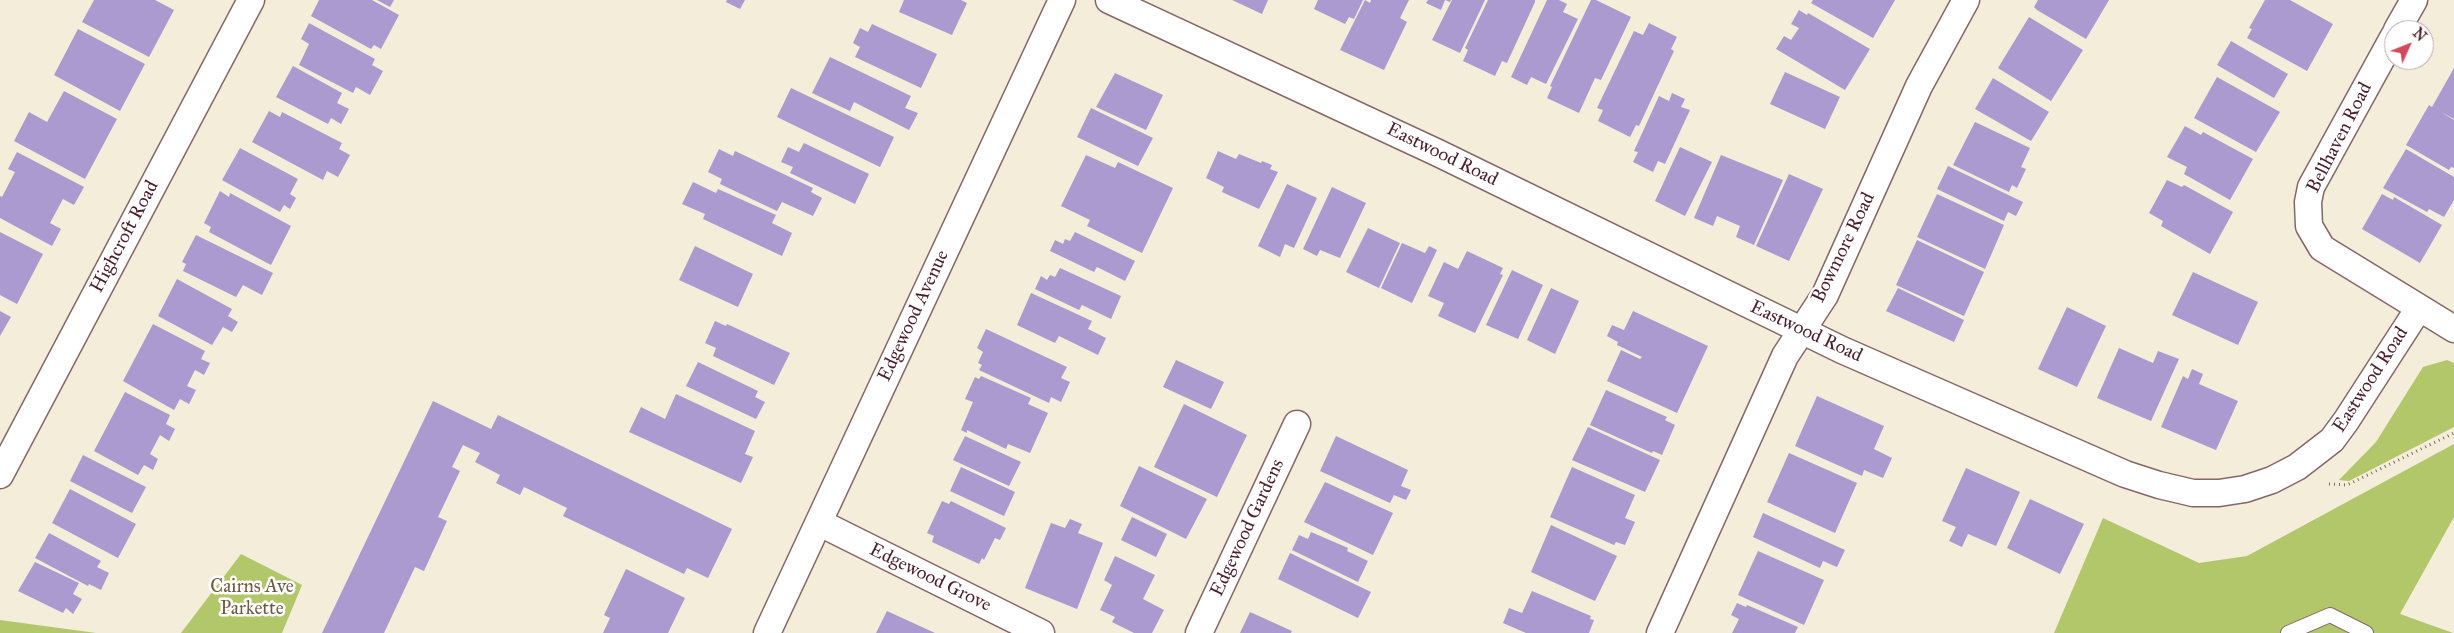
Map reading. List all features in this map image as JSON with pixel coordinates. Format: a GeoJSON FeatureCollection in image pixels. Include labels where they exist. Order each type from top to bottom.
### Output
{"type":"FeatureCollection","features":[{"type":"Feature","properties":{"kind":"street","name":"Highcroft Road"},"geometry":{"type":"LineString","coordinates":[[0,475],[251,0]]}},
{"type":"Feature","properties":{"kind":"street","name":"Edgewood Avenue"},"geometry":{"type":"LineString","coordinates":[[767,633],[1062,0]]}},
{"type":"Feature","properties":{"kind":"street","name":"Eastwood Road"},"geometry":{"type":"LineString","coordinates":[[1109,0],[1438,153],[1800,330],[2125,474],[2159,486],[2193,493],[2219,493],[2245,489],[2272,480],[2297,467],[2332,440],[2419,308],[2454,329]]}},
{"type":"Feature","properties":{"kind":"street","name":"Bowmore Road"},"geometry":{"type":"LineString","coordinates":[[1660,633],[1785,356],[1800,330],[1825,295],[1919,86],[1966,0]]}},
{"type":"Feature","properties":{"kind":"street"},"geometry":{"type":"LineString","coordinates":[[2403,20],[2414,0]]}},
{"type":"Feature","properties":{"kind":"street","name":"Bellhaven Road"},"geometry":{"type":"LineString","coordinates":[[2384,55],[2312,188],[2308,217],[2313,235],[2322,248],[2419,308]]}},
{"type":"Feature","properties":{"kind":"street","name":"Edgewood Gardens"},"geometry":{"type":"LineString","coordinates":[[1199,633],[1297,424]]}},
{"type":"Feature","properties":{"kind":"street","name":"Edgewood Grove"},"geometry":{"type":"LineString","coordinates":[[820,522],[1041,633]]}},
{"type":"Feature","properties":{"kind":"lane"},"geometry":{"type":"LineString","coordinates":[[2288,633],[2330,615],[2366,633]]}},
{"type":"Feature","properties":{"kind":"path"},"geometry":{"type":"LineString","coordinates":[[2326,483],[2347,485],[2454,433]]}},
{"type":"Feature","properties":{"kind":"green space"},"geometry":{"type":"Polygon","coordinates":[[[2447,360],[2454,363],[2454,427],[2349,481],[2339,480],[2376,442],[2423,367],[2447,360]]]}},
{"type":"Feature","properties":{"kind":"green space"},"geometry":{"type":"Polygon","coordinates":[[[2454,444],[2454,517],[2400,614],[2453,633],[2054,633],[2103,518],[2199,563],[2247,556],[2454,444]]]}},
{"type":"Feature","properties":{"kind":"green space","name":"Cairns Ave Parkette"},"geometry":{"type":"Polygon","coordinates":[[[241,554],[302,585],[282,633],[181,633],[241,554]]]}},
{"type":"Feature","properties":{"kind":"green space"},"geometry":{"type":"Polygon","coordinates":[[[0,620],[96,633],[0,633],[0,620]]]}},
{"type":"Feature","properties":{"kind":"building"},"geometry":{"type":"Polygon","coordinates":[[[94,0],[155,0],[174,10],[149,57],[82,22],[94,0]]]}},
{"type":"Feature","properties":{"kind":"building"},"geometry":{"type":"Polygon","coordinates":[[[319,0],[372,0],[399,15],[381,49],[374,45],[371,49],[311,16],[319,0]]]}},
{"type":"Feature","properties":{"kind":"building"},"geometry":{"type":"Polygon","coordinates":[[[377,0],[394,0],[390,7],[377,0]]]}},
{"type":"Feature","properties":{"kind":"building"},"geometry":{"type":"Polygon","coordinates":[[[727,0],[745,0],[740,9],[726,2],[727,0]]]}},
{"type":"Feature","properties":{"kind":"building"},"geometry":{"type":"Polygon","coordinates":[[[904,0],[961,0],[967,3],[952,35],[899,12],[904,0]]]}},
{"type":"Feature","properties":{"kind":"building"},"geometry":{"type":"Polygon","coordinates":[[[1232,0],[1268,0],[1262,14],[1232,0]]]}},
{"type":"Feature","properties":{"kind":"building"},"geometry":{"type":"Polygon","coordinates":[[[1318,0],[1363,0],[1354,19],[1349,17],[1345,24],[1314,9],[1318,0]]]}},
{"type":"Feature","properties":{"kind":"building"},"geometry":{"type":"Polygon","coordinates":[[[1365,0],[1370,3],[1371,0],[1409,0],[1400,18],[1407,22],[1384,70],[1340,50],[1365,0]]]}},
{"type":"Feature","properties":{"kind":"building"},"geometry":{"type":"Polygon","coordinates":[[[1428,0],[1445,0],[1441,10],[1426,3],[1428,0]]]}},
{"type":"Feature","properties":{"kind":"building"},"geometry":{"type":"Polygon","coordinates":[[[1452,0],[1485,0],[1460,53],[1432,40],[1452,0]]]}},
{"type":"Feature","properties":{"kind":"building"},"geometry":{"type":"Polygon","coordinates":[[[1488,0],[1535,0],[1507,63],[1502,61],[1495,76],[1463,61],[1468,50],[1465,48],[1488,0]]]}},
{"type":"Feature","properties":{"kind":"building"},"geometry":{"type":"Polygon","coordinates":[[[1547,0],[1559,0],[1567,4],[1563,12],[1578,19],[1546,84],[1531,77],[1527,85],[1511,77],[1547,0]]]}},
{"type":"Feature","properties":{"kind":"building"},"geometry":{"type":"Polygon","coordinates":[[[1591,0],[1596,0],[1631,17],[1601,80],[1595,78],[1579,113],[1547,98],[1552,87],[1550,86],[1591,0]]]}},
{"type":"Feature","properties":{"kind":"building"},"geometry":{"type":"Polygon","coordinates":[[[1813,0],[1895,0],[1873,38],[1811,3],[1813,0]]]}},
{"type":"Feature","properties":{"kind":"building"},"geometry":{"type":"Polygon","coordinates":[[[2038,0],[2109,0],[2086,39],[2037,10],[2034,7],[2038,0]]]}},
{"type":"Feature","properties":{"kind":"building"},"geometry":{"type":"Polygon","coordinates":[[[2265,0],[2290,0],[2333,24],[2307,71],[2247,38],[2252,29],[2249,28],[2265,0]]]}},
{"type":"Feature","properties":{"kind":"building"},"geometry":{"type":"Polygon","coordinates":[[[1799,10],[1807,15],[1808,13],[1870,49],[1845,90],[1776,49],[1784,36],[1791,40],[1799,28],[1791,24],[1799,10]]]}},
{"type":"Feature","properties":{"kind":"building"},"geometry":{"type":"Polygon","coordinates":[[[2029,17],[2083,50],[2051,101],[1998,68],[2029,17]]]}},
{"type":"Feature","properties":{"kind":"building"},"geometry":{"type":"Polygon","coordinates":[[[309,23],[375,59],[372,65],[383,71],[370,95],[356,87],[353,93],[299,65],[309,44],[301,39],[309,23]]]}},
{"type":"Feature","properties":{"kind":"building"},"geometry":{"type":"Polygon","coordinates":[[[1649,23],[1677,37],[1671,49],[1674,51],[1639,126],[1636,125],[1630,137],[1598,121],[1603,110],[1597,108],[1634,31],[1643,35],[1649,23]]]}},
{"type":"Feature","properties":{"kind":"building"},"geometry":{"type":"Polygon","coordinates":[[[872,24],[937,54],[921,88],[855,57],[860,47],[853,43],[860,28],[868,32],[872,24]]]}},
{"type":"Feature","properties":{"kind":"building"},"geometry":{"type":"Polygon","coordinates":[[[78,29],[145,64],[120,111],[54,75],[78,29]]]}},
{"type":"Feature","properties":{"kind":"building"},"geometry":{"type":"Polygon","coordinates":[[[2231,41],[2288,74],[2274,98],[2217,65],[2231,41]]]}},
{"type":"Feature","properties":{"kind":"building"},"geometry":{"type":"Polygon","coordinates":[[[830,57],[911,96],[905,108],[918,113],[909,130],[854,102],[850,111],[812,93],[830,57]]]}},
{"type":"Feature","properties":{"kind":"building"},"geometry":{"type":"Polygon","coordinates":[[[293,66],[342,93],[337,103],[349,109],[341,124],[331,118],[328,124],[276,97],[293,66]]]}},
{"type":"Feature","properties":{"kind":"building"},"geometry":{"type":"Polygon","coordinates":[[[2454,68],[2454,119],[2441,112],[2454,120],[2454,168],[2451,167],[2449,170],[2406,145],[2429,105],[2432,107],[2454,68]]]}},
{"type":"Feature","properties":{"kind":"building"},"geometry":{"type":"Polygon","coordinates":[[[1785,72],[1840,97],[1825,129],[1770,104],[1785,72]]]}},
{"type":"Feature","properties":{"kind":"building"},"geometry":{"type":"Polygon","coordinates":[[[1115,73],[1163,95],[1146,130],[1096,107],[1115,73]]]}},
{"type":"Feature","properties":{"kind":"building"},"geometry":{"type":"Polygon","coordinates":[[[2217,77],[2280,112],[2256,152],[2194,118],[2217,77]]]}},
{"type":"Feature","properties":{"kind":"building"},"geometry":{"type":"Polygon","coordinates":[[[1993,78],[2049,112],[2031,141],[1975,109],[1993,78]]]}},
{"type":"Feature","properties":{"kind":"building"},"geometry":{"type":"Polygon","coordinates":[[[791,88],[894,137],[880,167],[777,117],[791,88]]]}},
{"type":"Feature","properties":{"kind":"building"},"geometry":{"type":"Polygon","coordinates":[[[64,91],[117,119],[85,179],[14,141],[29,112],[47,122],[64,91]]]}},
{"type":"Feature","properties":{"kind":"building"},"geometry":{"type":"Polygon","coordinates":[[[1672,93],[1685,99],[1681,107],[1690,110],[1665,164],[1658,161],[1653,172],[1633,162],[1638,152],[1634,151],[1659,96],[1669,101],[1672,93]]]}},
{"type":"Feature","properties":{"kind":"building"},"geometry":{"type":"Polygon","coordinates":[[[1091,108],[1153,138],[1138,166],[1077,137],[1091,108]]]}},
{"type":"Feature","properties":{"kind":"building"},"geometry":{"type":"Polygon","coordinates":[[[269,111],[280,117],[282,112],[342,143],[339,149],[350,155],[338,177],[327,171],[323,180],[252,142],[269,111]]]}},
{"type":"Feature","properties":{"kind":"building"},"geometry":{"type":"Polygon","coordinates":[[[1975,122],[2030,148],[2021,167],[2026,169],[2017,188],[2012,185],[2009,192],[1953,165],[1975,122]]]}},
{"type":"Feature","properties":{"kind":"building"},"geometry":{"type":"Polygon","coordinates":[[[2185,126],[2201,135],[2203,132],[2253,159],[2230,200],[2184,174],[2187,167],[2167,157],[2185,126]]]}},
{"type":"Feature","properties":{"kind":"building"},"geometry":{"type":"Polygon","coordinates":[[[804,143],[869,174],[855,204],[790,173],[793,167],[781,162],[788,147],[799,152],[804,143]]]}},
{"type":"Feature","properties":{"kind":"building"},"geometry":{"type":"Polygon","coordinates":[[[1680,147],[1712,162],[1685,216],[1655,201],[1680,147]]]}},
{"type":"Feature","properties":{"kind":"building"},"geometry":{"type":"Polygon","coordinates":[[[240,148],[298,179],[290,194],[296,198],[290,209],[284,205],[280,212],[222,180],[240,148]]]}},
{"type":"Feature","properties":{"kind":"building"},"geometry":{"type":"Polygon","coordinates":[[[719,149],[733,156],[735,151],[813,188],[811,192],[822,198],[813,216],[782,202],[777,211],[720,184],[722,179],[708,172],[719,149]]]}},
{"type":"Feature","properties":{"kind":"building"},"geometry":{"type":"Polygon","coordinates":[[[2406,149],[2454,177],[2454,200],[2444,217],[2429,209],[2427,212],[2383,188],[2406,149]]]}},
{"type":"Feature","properties":{"kind":"building"},"geometry":{"type":"Polygon","coordinates":[[[1218,151],[1236,159],[1239,154],[1261,163],[1262,161],[1272,165],[1270,169],[1278,172],[1259,209],[1222,192],[1224,187],[1206,178],[1218,151]]]}},
{"type":"Feature","properties":{"kind":"building"},"geometry":{"type":"Polygon","coordinates":[[[17,152],[84,187],[74,205],[63,199],[50,223],[61,229],[52,246],[0,218],[0,196],[2,197],[15,172],[8,169],[17,152]]]}},
{"type":"Feature","properties":{"kind":"building"},"geometry":{"type":"Polygon","coordinates":[[[1086,155],[1115,168],[1118,162],[1173,188],[1142,253],[1087,226],[1090,220],[1061,206],[1086,155]]]}},
{"type":"Feature","properties":{"kind":"building"},"geometry":{"type":"Polygon","coordinates":[[[1721,155],[1783,180],[1754,245],[1736,237],[1740,226],[1717,216],[1713,226],[1694,218],[1721,155]]]}},
{"type":"Feature","properties":{"kind":"building"},"geometry":{"type":"Polygon","coordinates":[[[1948,166],[2023,202],[2016,216],[2008,212],[2004,221],[1937,189],[1948,166]]]}},
{"type":"Feature","properties":{"kind":"building"},"geometry":{"type":"Polygon","coordinates":[[[1789,174],[1823,189],[1789,261],[1756,246],[1789,174]]]}},
{"type":"Feature","properties":{"kind":"building"},"geometry":{"type":"Polygon","coordinates":[[[2167,180],[2182,187],[2184,185],[2233,212],[2210,254],[2161,226],[2163,221],[2149,213],[2167,180]]]}},
{"type":"Feature","properties":{"kind":"building"},"geometry":{"type":"Polygon","coordinates":[[[693,182],[716,193],[718,189],[776,215],[772,223],[792,233],[782,256],[703,219],[705,214],[682,204],[693,182]]]}},
{"type":"Feature","properties":{"kind":"building"},"geometry":{"type":"Polygon","coordinates":[[[1287,184],[1317,198],[1294,248],[1285,244],[1280,257],[1258,246],[1287,184]]]}},
{"type":"Feature","properties":{"kind":"building"},"geometry":{"type":"Polygon","coordinates":[[[1332,187],[1366,203],[1340,258],[1320,250],[1317,256],[1303,249],[1332,187]]]}},
{"type":"Feature","properties":{"kind":"building"},"geometry":{"type":"Polygon","coordinates":[[[220,191],[229,197],[230,193],[291,226],[271,265],[209,232],[211,227],[204,223],[220,191]]]}},
{"type":"Feature","properties":{"kind":"building"},"geometry":{"type":"Polygon","coordinates":[[[1937,194],[2004,225],[1985,269],[1917,237],[1937,194]]]}},
{"type":"Feature","properties":{"kind":"building"},"geometry":{"type":"Polygon","coordinates":[[[2382,194],[2393,200],[2394,197],[2442,225],[2420,263],[2362,229],[2382,194]]]}},
{"type":"Feature","properties":{"kind":"building"},"geometry":{"type":"Polygon","coordinates":[[[1368,228],[1400,243],[1379,288],[1346,272],[1368,228]]]}},
{"type":"Feature","properties":{"kind":"building"},"geometry":{"type":"Polygon","coordinates":[[[0,232],[43,254],[17,304],[0,295],[0,232]]]}},
{"type":"Feature","properties":{"kind":"building"},"geometry":{"type":"Polygon","coordinates":[[[1075,232],[1135,261],[1125,281],[1097,267],[1094,272],[1050,251],[1055,240],[1063,244],[1065,239],[1070,241],[1075,232]]]}},
{"type":"Feature","properties":{"kind":"building"},"geometry":{"type":"Polygon","coordinates":[[[196,235],[273,273],[262,295],[243,285],[236,297],[183,271],[186,264],[182,262],[196,235]]]}},
{"type":"Feature","properties":{"kind":"building"},"geometry":{"type":"Polygon","coordinates":[[[1917,240],[1984,272],[1964,316],[1896,285],[1917,240]]]}},
{"type":"Feature","properties":{"kind":"building"},"geometry":{"type":"Polygon","coordinates":[[[1402,243],[1425,253],[1429,246],[1437,250],[1412,303],[1381,288],[1402,243]]]}},
{"type":"Feature","properties":{"kind":"building"},"geometry":{"type":"Polygon","coordinates":[[[695,246],[753,274],[738,307],[679,280],[695,246]]]}},
{"type":"Feature","properties":{"kind":"building"},"geometry":{"type":"Polygon","coordinates":[[[1467,251],[1503,268],[1500,274],[1503,275],[1475,333],[1438,316],[1444,303],[1428,296],[1444,262],[1458,269],[1467,251]]]}},
{"type":"Feature","properties":{"kind":"building"},"geometry":{"type":"Polygon","coordinates":[[[1060,268],[1121,296],[1111,319],[1082,305],[1079,310],[1035,289],[1041,276],[1047,280],[1050,275],[1055,277],[1060,268]]]}},
{"type":"Feature","properties":{"kind":"building"},"geometry":{"type":"Polygon","coordinates":[[[1512,270],[1543,285],[1518,339],[1486,325],[1512,270]]]}},
{"type":"Feature","properties":{"kind":"building"},"geometry":{"type":"Polygon","coordinates":[[[2193,272],[2258,302],[2238,345],[2172,315],[2193,272]]]}},
{"type":"Feature","properties":{"kind":"building"},"geometry":{"type":"Polygon","coordinates":[[[177,279],[232,309],[228,316],[238,322],[232,332],[223,327],[212,345],[158,316],[177,279]]]}},
{"type":"Feature","properties":{"kind":"building"},"geometry":{"type":"Polygon","coordinates":[[[1551,288],[1579,301],[1555,354],[1527,340],[1551,288]]]}},
{"type":"Feature","properties":{"kind":"building"},"geometry":{"type":"Polygon","coordinates":[[[1898,288],[1964,320],[1954,342],[1886,311],[1898,288]]]}},
{"type":"Feature","properties":{"kind":"building"},"geometry":{"type":"Polygon","coordinates":[[[1031,293],[1092,321],[1088,329],[1106,338],[1098,355],[1059,336],[1055,343],[1017,325],[1031,293]]]}},
{"type":"Feature","properties":{"kind":"building"},"geometry":{"type":"Polygon","coordinates":[[[2067,307],[2106,326],[2077,387],[2038,369],[2067,307]]]}},
{"type":"Feature","properties":{"kind":"building"},"geometry":{"type":"Polygon","coordinates":[[[0,311],[11,317],[0,336],[0,311]]]}},
{"type":"Feature","properties":{"kind":"building"},"geometry":{"type":"Polygon","coordinates":[[[1633,311],[1708,346],[1677,413],[1607,381],[1621,350],[1640,359],[1642,357],[1617,345],[1618,342],[1607,336],[1612,325],[1624,330],[1633,311]]]}},
{"type":"Feature","properties":{"kind":"building"},"geometry":{"type":"Polygon","coordinates":[[[715,321],[726,326],[727,324],[790,353],[774,385],[713,356],[716,348],[705,343],[715,321]]]}},
{"type":"Feature","properties":{"kind":"building"},"geometry":{"type":"Polygon","coordinates":[[[153,324],[205,351],[201,359],[210,363],[204,375],[195,370],[187,386],[196,390],[189,404],[180,399],[174,410],[123,381],[153,324]]]}},
{"type":"Feature","properties":{"kind":"building"},"geometry":{"type":"Polygon","coordinates":[[[986,329],[1067,367],[1061,378],[1070,382],[1061,402],[1051,397],[1049,403],[979,370],[982,365],[978,363],[983,352],[977,348],[986,329]]]}},
{"type":"Feature","properties":{"kind":"building"},"geometry":{"type":"Polygon","coordinates":[[[2119,348],[2153,363],[2158,351],[2179,359],[2151,421],[2097,398],[2119,348]]]}},
{"type":"Feature","properties":{"kind":"building"},"geometry":{"type":"Polygon","coordinates":[[[1176,360],[1224,382],[1211,409],[1163,387],[1176,360]]]}},
{"type":"Feature","properties":{"kind":"building"},"geometry":{"type":"Polygon","coordinates":[[[698,362],[758,391],[755,397],[765,402],[756,419],[686,386],[698,362]]]}},
{"type":"Feature","properties":{"kind":"building"},"geometry":{"type":"Polygon","coordinates":[[[2192,369],[2203,374],[2199,384],[2238,401],[2216,450],[2161,427],[2183,376],[2188,379],[2192,369]]]}},
{"type":"Feature","properties":{"kind":"building"},"geometry":{"type":"Polygon","coordinates":[[[981,376],[1031,398],[1028,404],[1048,413],[1030,453],[1008,444],[1006,449],[967,430],[967,433],[961,430],[973,402],[965,399],[975,377],[979,379],[981,376]]]}},
{"type":"Feature","properties":{"kind":"building"},"geometry":{"type":"Polygon","coordinates":[[[1606,390],[1667,417],[1665,420],[1675,425],[1662,455],[1653,451],[1652,453],[1590,425],[1606,390]]]}},
{"type":"Feature","properties":{"kind":"building"},"geometry":{"type":"Polygon","coordinates":[[[125,392],[170,415],[166,424],[175,429],[169,441],[160,435],[150,454],[158,459],[153,470],[144,465],[138,475],[94,451],[125,392]]]}},
{"type":"Feature","properties":{"kind":"building"},"geometry":{"type":"Polygon","coordinates":[[[676,394],[755,431],[745,454],[753,457],[741,483],[629,432],[641,407],[665,419],[676,394]]]}},
{"type":"Feature","properties":{"kind":"building"},"geometry":{"type":"Polygon","coordinates":[[[1817,396],[1884,426],[1874,449],[1892,458],[1883,478],[1864,470],[1862,476],[1795,446],[1817,396]]]}},
{"type":"Feature","properties":{"kind":"building"},"geometry":{"type":"Polygon","coordinates":[[[433,401],[491,429],[498,415],[732,529],[708,578],[687,568],[684,574],[563,516],[567,508],[524,487],[520,495],[496,483],[500,475],[475,462],[480,453],[463,445],[452,467],[460,471],[438,517],[447,521],[424,571],[415,567],[384,633],[322,633],[433,401]]]}},
{"type":"Feature","properties":{"kind":"building"},"geometry":{"type":"Polygon","coordinates":[[[1184,404],[1247,435],[1217,497],[1154,467],[1184,404]]]}},
{"type":"Feature","properties":{"kind":"building"},"geometry":{"type":"Polygon","coordinates":[[[1588,427],[1660,460],[1645,492],[1572,460],[1588,427]]]}},
{"type":"Feature","properties":{"kind":"building"},"geometry":{"type":"Polygon","coordinates":[[[965,436],[1021,462],[1009,486],[953,460],[965,436]]]}},
{"type":"Feature","properties":{"kind":"building"},"geometry":{"type":"Polygon","coordinates":[[[1336,436],[1408,470],[1401,486],[1411,490],[1406,500],[1394,495],[1390,503],[1320,471],[1336,436]]]}},
{"type":"Feature","properties":{"kind":"building"},"geometry":{"type":"Polygon","coordinates":[[[1789,453],[1857,483],[1835,533],[1767,502],[1789,453]]]}},
{"type":"Feature","properties":{"kind":"building"},"geometry":{"type":"Polygon","coordinates":[[[83,455],[146,487],[132,513],[70,481],[83,455]]]}},
{"type":"Feature","properties":{"kind":"building"},"geometry":{"type":"Polygon","coordinates":[[[1139,466],[1207,499],[1186,539],[1120,506],[1139,466]]]}},
{"type":"Feature","properties":{"kind":"building"},"geometry":{"type":"Polygon","coordinates":[[[961,467],[1015,492],[1004,516],[950,491],[961,467]]]}},
{"type":"Feature","properties":{"kind":"building"},"geometry":{"type":"Polygon","coordinates":[[[1572,467],[1635,495],[1625,518],[1635,522],[1625,545],[1616,542],[1614,545],[1550,517],[1572,467]]]}},
{"type":"Feature","properties":{"kind":"building"},"geometry":{"type":"Polygon","coordinates":[[[1966,468],[2020,492],[1996,546],[1968,534],[1962,547],[1949,541],[1956,527],[1942,521],[1966,468]]]}},
{"type":"Feature","properties":{"kind":"building"},"geometry":{"type":"Polygon","coordinates":[[[1325,482],[1393,513],[1373,555],[1304,522],[1325,482]]]}},
{"type":"Feature","properties":{"kind":"building"},"geometry":{"type":"Polygon","coordinates":[[[70,489],[136,524],[118,558],[52,523],[70,489]]]}},
{"type":"Feature","properties":{"kind":"building"},"geometry":{"type":"Polygon","coordinates":[[[2030,499],[2084,524],[2060,574],[2007,548],[2030,499]]]}},
{"type":"Feature","properties":{"kind":"building"},"geometry":{"type":"Polygon","coordinates":[[[942,501],[949,504],[951,501],[1006,528],[1000,540],[995,538],[984,560],[982,558],[979,564],[932,542],[934,536],[927,533],[942,501]]]}},
{"type":"Feature","properties":{"kind":"building"},"geometry":{"type":"Polygon","coordinates":[[[1763,513],[1845,550],[1837,567],[1823,561],[1820,568],[1753,537],[1763,513]]]}},
{"type":"Feature","properties":{"kind":"building"},"geometry":{"type":"Polygon","coordinates":[[[1132,517],[1167,534],[1156,557],[1121,540],[1132,517]]]}},
{"type":"Feature","properties":{"kind":"building"},"geometry":{"type":"Polygon","coordinates":[[[1070,519],[1082,524],[1078,533],[1103,543],[1077,609],[1025,588],[1051,523],[1065,528],[1070,519]]]}},
{"type":"Feature","properties":{"kind":"building"},"geometry":{"type":"Polygon","coordinates":[[[1551,525],[1617,556],[1595,601],[1531,572],[1551,525]]]}},
{"type":"Feature","properties":{"kind":"building"},"geometry":{"type":"Polygon","coordinates":[[[1311,532],[1348,548],[1347,551],[1368,561],[1358,582],[1292,550],[1299,535],[1308,539],[1311,532]]]}},
{"type":"Feature","properties":{"kind":"building"},"geometry":{"type":"Polygon","coordinates":[[[49,533],[101,561],[97,567],[109,573],[101,590],[89,584],[88,586],[35,558],[49,533]]]}},
{"type":"Feature","properties":{"kind":"building"},"geometry":{"type":"Polygon","coordinates":[[[1758,551],[1824,580],[1804,625],[1738,595],[1758,551]]]}},
{"type":"Feature","properties":{"kind":"building"},"geometry":{"type":"Polygon","coordinates":[[[1290,553],[1371,592],[1358,618],[1278,579],[1290,553]]]}},
{"type":"Feature","properties":{"kind":"building"},"geometry":{"type":"Polygon","coordinates":[[[1115,556],[1155,575],[1143,599],[1164,610],[1152,633],[1134,633],[1112,622],[1115,617],[1100,610],[1112,585],[1104,580],[1115,556]]]}},
{"type":"Feature","properties":{"kind":"building"},"geometry":{"type":"Polygon","coordinates":[[[35,562],[79,583],[73,594],[82,599],[73,614],[66,608],[63,613],[18,591],[35,562]]]}},
{"type":"Feature","properties":{"kind":"building"},"geometry":{"type":"Polygon","coordinates":[[[626,569],[685,598],[668,633],[603,633],[610,618],[604,615],[626,569]]]}},
{"type":"Feature","properties":{"kind":"building"},"geometry":{"type":"Polygon","coordinates":[[[1532,591],[1591,616],[1590,619],[1594,620],[1589,633],[1526,633],[1503,623],[1509,608],[1522,613],[1532,591]]]}},
{"type":"Feature","properties":{"kind":"building"},"geometry":{"type":"Polygon","coordinates":[[[1737,603],[1746,607],[1747,605],[1798,627],[1795,633],[1732,633],[1739,619],[1731,615],[1737,603]]]}},
{"type":"Feature","properties":{"kind":"building"},"geometry":{"type":"Polygon","coordinates":[[[887,611],[935,633],[876,633],[887,611]]]}},
{"type":"Feature","properties":{"kind":"building"},"geometry":{"type":"Polygon","coordinates":[[[1250,612],[1292,631],[1291,633],[1240,633],[1250,612]]]}}]}
